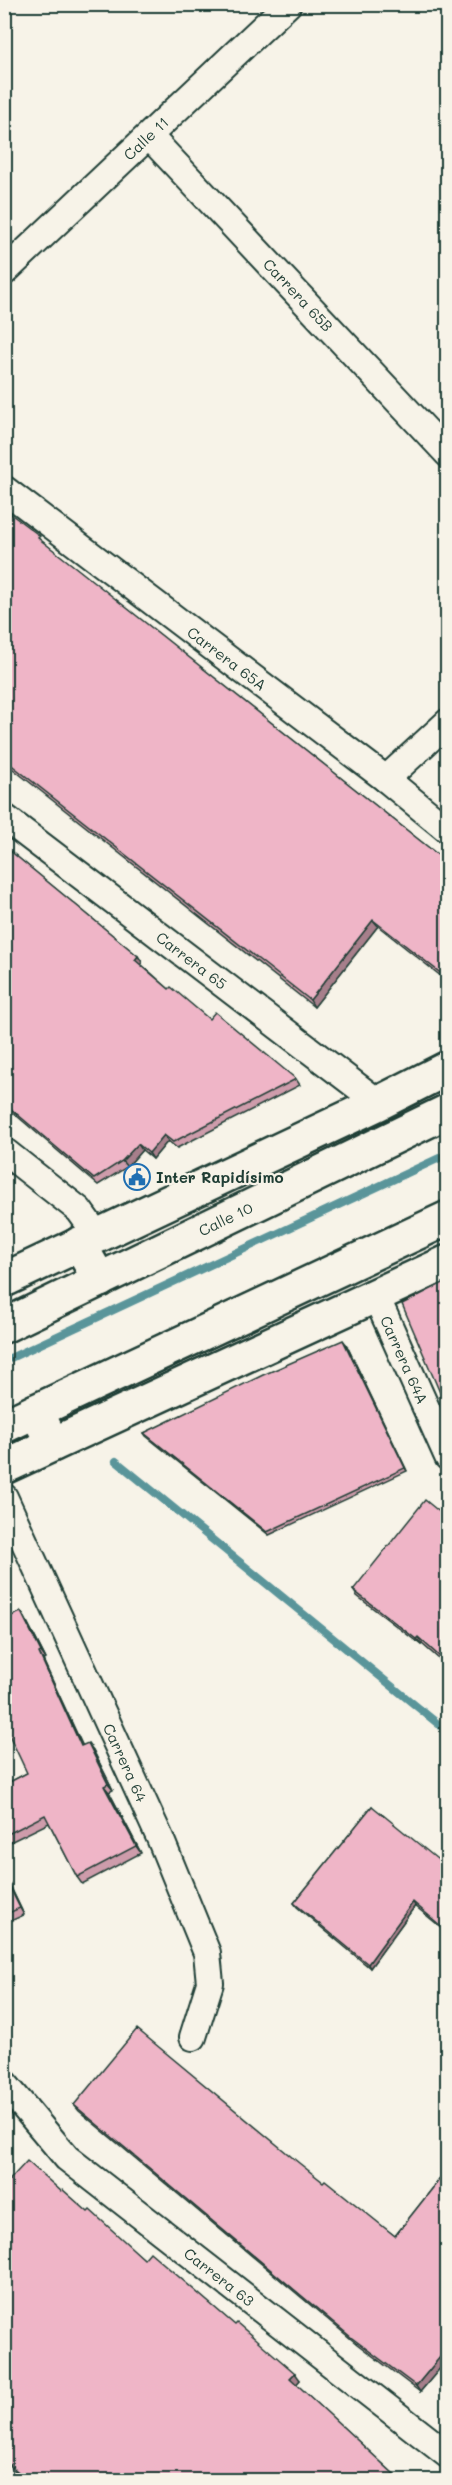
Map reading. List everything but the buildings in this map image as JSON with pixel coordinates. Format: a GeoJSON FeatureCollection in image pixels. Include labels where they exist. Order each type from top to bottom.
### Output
{"type":"FeatureCollection","features":[{"type":"Feature","properties":{"kind":"main road"},"geometry":{"type":"LineString","coordinates":[[4,1280],[379,1103],[447,1068]]}},
{"type":"Feature","properties":{"kind":"main road","name":"Calle 10"},"geometry":{"type":"LineString","coordinates":[[4,1326],[447,1111]]}},
{"type":"Feature","properties":{"kind":"main road"},"geometry":{"type":"LineString","coordinates":[[4,1426],[447,1218]]}},
{"type":"Feature","properties":{"kind":"main road"},"geometry":{"type":"LineString","coordinates":[[88,1239],[100,1280]]}},
{"type":"Feature","properties":{"kind":"main road"},"geometry":{"type":"LineString","coordinates":[[4,1467],[447,1262]]}},
{"type":"Feature","properties":{"kind":"main road"},"geometry":{"type":"LineString","coordinates":[[36,1411],[53,1444]]}},
{"type":"Feature","properties":{"kind":"street","name":"Calle 11"},"geometry":{"type":"LineString","coordinates":[[4,272],[288,4]]}},
{"type":"Feature","properties":{"kind":"street","name":"Carrera 65B"},"geometry":{"type":"LineString","coordinates":[[149,136],[447,454]]}},
{"type":"Feature","properties":{"kind":"street","name":"Carrera 65A"},"geometry":{"type":"LineString","coordinates":[[4,489],[387,779],[447,830]]}},
{"type":"Feature","properties":{"kind":"street"},"geometry":{"type":"LineString","coordinates":[[387,779],[447,722]]}},
{"type":"Feature","properties":{"kind":"street","name":"Carrera 65"},"geometry":{"type":"LineString","coordinates":[[4,817],[379,1103]]}},
{"type":"Feature","properties":{"kind":"street"},"geometry":{"type":"LineString","coordinates":[[4,1151],[79,1210],[88,1239]]}},
{"type":"Feature","properties":{"kind":"street","name":"Carrera 64A"},"geometry":{"type":"LineString","coordinates":[[375,1294],[447,1457]]}},
{"type":"Feature","properties":{"kind":"street","name":"Carrera 64"},"geometry":{"type":"LineString","coordinates":[[4,1497],[160,1838],[207,1953],[210,1983],[193,2037]]}},
{"type":"Feature","properties":{"kind":"street","name":"Carrera 63"},"geometry":{"type":"LineString","coordinates":[[4,2083],[67,2158],[447,2455]]}},
{"type":"Feature","properties":{"kind":"path"},"geometry":{"type":"LineString","coordinates":[[438,4],[447,15]]}},
{"type":"Feature","properties":{"kind":"waterway"},"geometry":{"type":"LineString","coordinates":[[4,1361],[448,1154]]}},
{"type":"Feature","properties":{"kind":"waterway"},"geometry":{"type":"LineString","coordinates":[[116,1461],[448,1732]]}},
{"type":"Feature","properties":{"kind":"place","name":"Inter Rapidísimo"},"geometry":{"type":"Point","coordinates":[137,1177]}}]}
